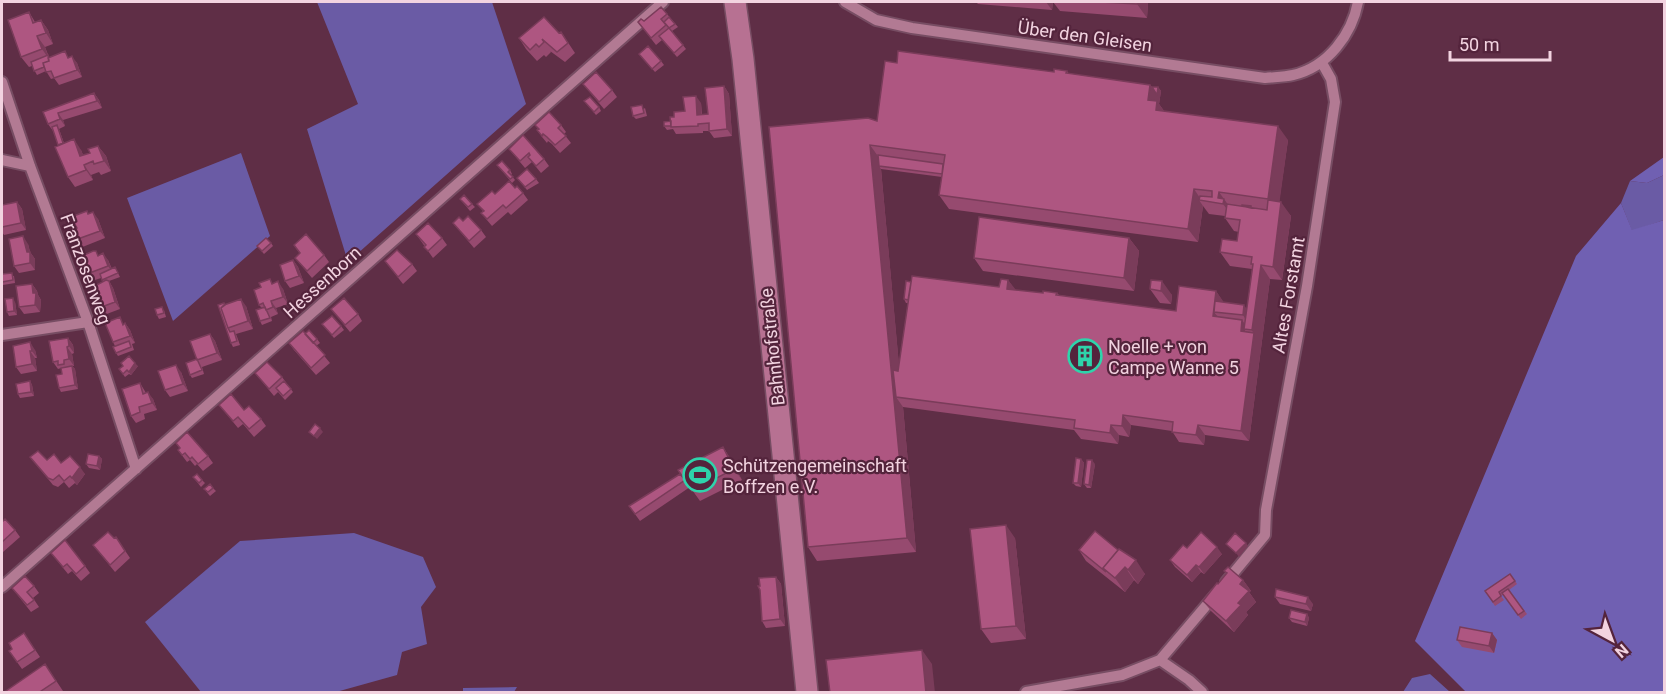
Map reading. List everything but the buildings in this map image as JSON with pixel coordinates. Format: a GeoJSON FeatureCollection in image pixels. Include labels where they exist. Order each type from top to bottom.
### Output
{"type":"FeatureCollection","features":[{"type":"Feature","properties":{"kind":"main road","name":"Bahnhofstraße"},"geometry":{"type":"LineString","coordinates":[[735,2],[743,59],[807,693]]}},
{"type":"Feature","properties":{"kind":"street","name":"Hessenborn"},"geometry":{"type":"LineString","coordinates":[[2,587],[663,2]]}},
{"type":"Feature","properties":{"kind":"street","name":"Über den Gleisen"},"geometry":{"type":"LineString","coordinates":[[845,2],[876,20],[912,28],[1265,78],[1295,75],[1322,63]]}},
{"type":"Feature","properties":{"kind":"street"},"geometry":{"type":"LineString","coordinates":[[1322,63],[1340,44],[1355,18],[1358,2]]}},
{"type":"Feature","properties":{"kind":"street","name":"Altes Forstamt"},"geometry":{"type":"LineString","coordinates":[[1160,660],[1265,536],[1266,510],[1306,292],[1335,102],[1330,79],[1322,63]]}},
{"type":"Feature","properties":{"kind":"street","name":"Franzosenweg"},"geometry":{"type":"LineString","coordinates":[[2,82],[30,166],[88,322],[136,469]]}},
{"type":"Feature","properties":{"kind":"street"},"geometry":{"type":"LineString","coordinates":[[2,160],[30,166]]}},
{"type":"Feature","properties":{"kind":"street"},"geometry":{"type":"LineString","coordinates":[[2,335],[88,322]]}},
{"type":"Feature","properties":{"kind":"street"},"geometry":{"type":"LineString","coordinates":[[1026,693],[1122,675],[1160,660],[1189,680],[1202,693]]}},
{"type":"Feature","properties":{"kind":"shaded area"},"geometry":{"type":"Polygon","coordinates":[[[317,2],[492,2],[526,104],[348,262],[307,129],[358,104],[317,2]]]}},
{"type":"Feature","properties":{"kind":"shaded area"},"geometry":{"type":"Polygon","coordinates":[[[241,153],[270,236],[173,321],[127,198],[241,153]]]}},
{"type":"Feature","properties":{"kind":"shaded area"},"geometry":{"type":"Polygon","coordinates":[[[1664,157],[1664,175],[1647,183],[1630,181],[1664,157]]]}},
{"type":"Feature","properties":{"kind":"shaded area"},"geometry":{"type":"Polygon","coordinates":[[[1664,175],[1664,220],[1632,231],[1621,203],[1630,181],[1647,183],[1664,175]]]}},
{"type":"Feature","properties":{"kind":"shaded area"},"geometry":{"type":"Polygon","coordinates":[[[1621,203],[1632,230],[1664,220],[1664,692],[1466,692],[1415,641],[1576,256],[1621,203]]]}},
{"type":"Feature","properties":{"kind":"shaded area"},"geometry":{"type":"Polygon","coordinates":[[[354,533],[423,557],[436,587],[421,607],[427,644],[402,652],[397,675],[336,692],[201,692],[145,622],[240,541],[354,533]]]}},
{"type":"Feature","properties":{"kind":"shaded area"},"geometry":{"type":"Polygon","coordinates":[[[1430,674],[1450,692],[1403,692],[1412,678],[1430,674]]]}},
{"type":"Feature","properties":{"kind":"shaded area"},"geometry":{"type":"Polygon","coordinates":[[[517,687],[514,692],[463,692],[463,688],[517,687]]]}},
{"type":"Feature","properties":{"kind":"place","name":"Noelle + von Campe Wanne 5"},"geometry":{"type":"Point","coordinates":[1085,356]}},
{"type":"Feature","properties":{"kind":"place","name":"Schützengemeinschaft Boffzen e.V."},"geometry":{"type":"Point","coordinates":[700,475]}}]}
